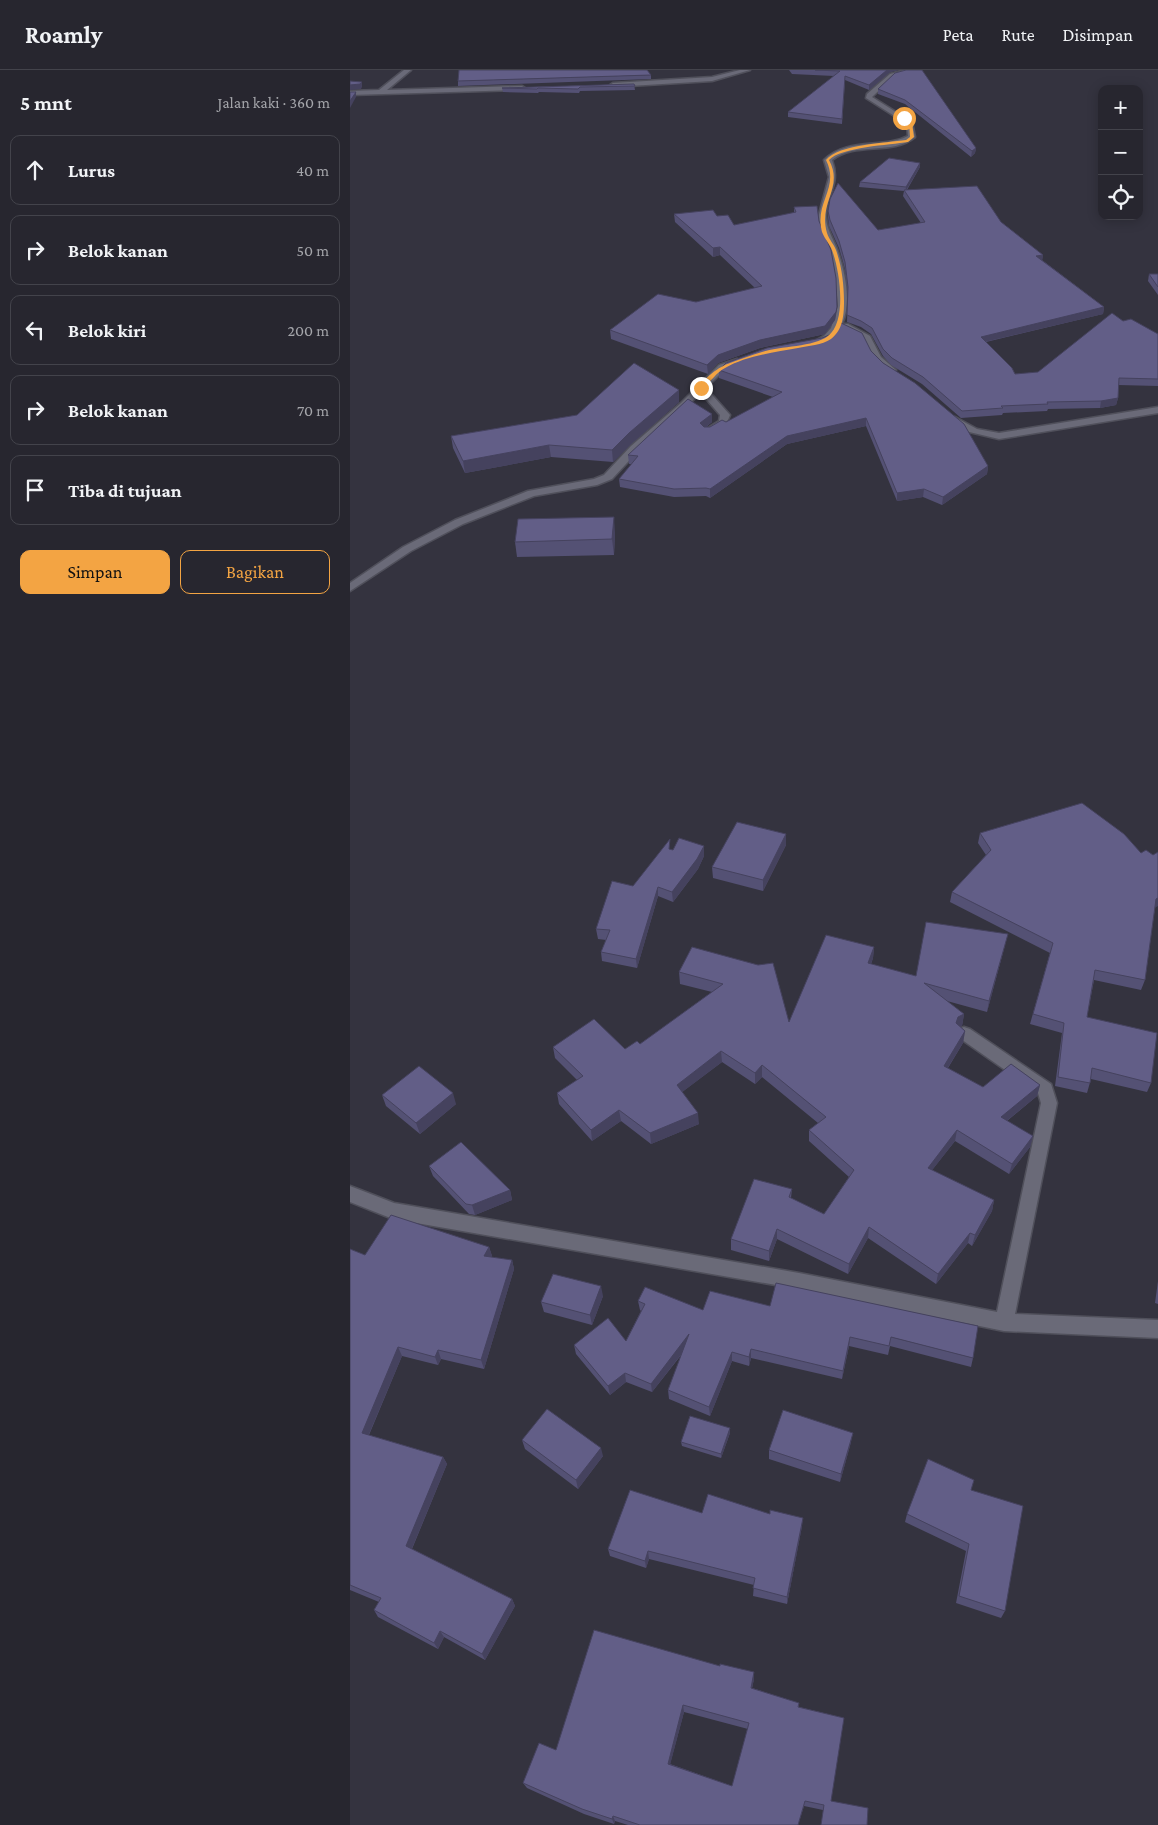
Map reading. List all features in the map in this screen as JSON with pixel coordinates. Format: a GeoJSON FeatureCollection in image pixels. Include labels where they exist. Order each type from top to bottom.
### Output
{"type":"FeatureCollection","features":[{"type":"Feature","properties":{"kind":"street"},"geometry":{"type":"LineString","coordinates":[[380,92],[408,70]]}},
{"type":"Feature","properties":{"kind":"street"},"geometry":{"type":"LineString","coordinates":[[607,85],[712,79],[747,70]]}},
{"type":"Feature","properties":{"kind":"street"},"geometry":{"type":"LineString","coordinates":[[809,344],[829,338],[842,319],[842,288],[835,252],[825,234],[822,218],[825,201],[833,181],[833,171],[828,160],[831,156],[847,150],[898,143],[912,137],[910,123],[868,98],[892,75],[912,70]]}},
{"type":"Feature","properties":{"kind":"street"},"geometry":{"type":"LineString","coordinates":[[350,92],[533,88]]}},
{"type":"Feature","properties":{"kind":"street"},"geometry":{"type":"LineString","coordinates":[[838,324],[857,331],[867,338],[878,358],[887,368],[902,376]]}},
{"type":"Feature","properties":{"kind":"street"},"geometry":{"type":"LineString","coordinates":[[350,588],[407,549],[458,522],[532,492],[597,482],[608,477],[635,448],[684,405],[722,367],[747,358]]}},
{"type":"Feature","properties":{"kind":"street"},"geometry":{"type":"LineString","coordinates":[[701,388],[725,415],[723,422],[707,431]]}},
{"type":"Feature","properties":{"kind":"street"},"geometry":{"type":"LineString","coordinates":[[943,411],[963,428],[976,433],[998,436],[1158,410]]}},
{"type":"Feature","properties":{"kind":"street"},"geometry":{"type":"LineString","coordinates":[[964,1033],[1045,1089],[1049,1103],[1004,1322]]}},
{"type":"Feature","properties":{"kind":"street"},"geometry":{"type":"LineString","coordinates":[[350,1194],[393,1211],[789,1279],[1004,1322],[1158,1329]]}},
{"type":"Feature","properties":{"kind":"building"},"geometry":{"type":"Polygon","coordinates":[[[459,70],[647,70],[651,75],[458,81],[459,70]]]}},
{"type":"Feature","properties":{"kind":"building"},"geometry":{"type":"Polygon","coordinates":[[[815,70],[887,70],[869,85],[845,76],[842,119],[788,112],[840,71],[815,70]]]}},
{"type":"Feature","properties":{"kind":"building"},"geometry":{"type":"Polygon","coordinates":[[[906,70],[922,70],[976,148],[972,151],[905,100],[878,89],[895,73],[906,70]]]}},
{"type":"Feature","properties":{"kind":"building"},"geometry":{"type":"Polygon","coordinates":[[[350,81],[362,82],[350,85],[350,81]]]}},
{"type":"Feature","properties":{"kind":"building"},"geometry":{"type":"Polygon","coordinates":[[[634,84],[635,86],[580,87],[578,89],[502,88],[634,84]]]}},
{"type":"Feature","properties":{"kind":"building"},"geometry":{"type":"Polygon","coordinates":[[[350,92],[356,92],[350,101],[350,92]]]}},
{"type":"Feature","properties":{"kind":"building"},"geometry":{"type":"Polygon","coordinates":[[[889,158],[920,163],[906,187],[860,182],[889,158]]]}},
{"type":"Feature","properties":{"kind":"building"},"geometry":{"type":"Polygon","coordinates":[[[838,183],[878,230],[925,222],[904,190],[977,186],[1001,222],[1043,255],[1036,256],[1104,307],[981,337],[1012,368],[1015,374],[1038,372],[1112,313],[1123,321],[1131,319],[1158,334],[1158,379],[1119,378],[1118,398],[1101,401],[1047,402],[1048,404],[1001,406],[1003,408],[962,411],[923,377],[892,358],[883,349],[872,328],[847,315],[848,287],[845,262],[828,211],[830,199],[838,183]]]}},
{"type":"Feature","properties":{"kind":"building"},"geometry":{"type":"Polygon","coordinates":[[[817,206],[819,221],[831,250],[836,278],[836,312],[825,326],[760,340],[718,355],[707,365],[610,330],[658,294],[696,302],[762,286],[720,247],[713,248],[674,214],[713,210],[717,216],[728,215],[734,225],[796,212],[794,207],[817,206]]]}},
{"type":"Feature","properties":{"kind":"building"},"geometry":{"type":"Polygon","coordinates":[[[1149,274],[1158,274],[1158,287],[1149,274]]]}},
{"type":"Feature","properties":{"kind":"building"},"geometry":{"type":"Polygon","coordinates":[[[841,323],[862,333],[871,351],[883,363],[915,383],[964,424],[988,466],[943,497],[924,489],[897,493],[866,418],[787,436],[710,489],[674,489],[619,479],[638,456],[628,455],[688,399],[712,414],[700,423],[704,427],[710,427],[722,420],[726,422],[782,392],[719,370],[726,363],[767,348],[822,338],[834,333],[841,323]]]}},
{"type":"Feature","properties":{"kind":"building"},"geometry":{"type":"Polygon","coordinates":[[[634,363],[679,390],[612,450],[549,445],[463,461],[451,436],[577,415],[634,363]]]}},
{"type":"Feature","properties":{"kind":"building"},"geometry":{"type":"Polygon","coordinates":[[[614,517],[612,539],[515,542],[518,519],[614,517]]]}},
{"type":"Feature","properties":{"kind":"building"},"geometry":{"type":"Polygon","coordinates":[[[1082,803],[1124,834],[1141,853],[1146,850],[1153,855],[1158,852],[1158,898],[1156,899],[1145,980],[1095,970],[1087,1017],[1157,1033],[1151,1083],[1092,1068],[1090,1083],[1058,1077],[1064,1023],[1033,1014],[1053,943],[952,892],[991,850],[980,833],[1082,803]]]}},
{"type":"Feature","properties":{"kind":"building"},"geometry":{"type":"Polygon","coordinates":[[[737,822],[786,834],[763,880],[712,867],[737,822]]]}},
{"type":"Feature","properties":{"kind":"building"},"geometry":{"type":"Polygon","coordinates":[[[679,838],[704,846],[697,859],[672,892],[658,887],[636,959],[601,952],[610,930],[596,929],[612,881],[633,886],[670,839],[669,849],[673,850],[679,838]]]}},
{"type":"Feature","properties":{"kind":"building"},"geometry":{"type":"Polygon","coordinates":[[[926,922],[1008,934],[989,1001],[924,983],[964,1014],[958,1017],[956,1023],[965,1031],[944,1066],[983,1087],[1011,1064],[1040,1085],[1001,1117],[1033,1136],[1012,1164],[957,1130],[928,1168],[994,1200],[975,1235],[970,1233],[938,1274],[869,1227],[849,1264],[777,1229],[769,1251],[731,1239],[754,1179],[792,1189],[789,1197],[824,1214],[854,1170],[809,1130],[826,1117],[762,1065],[755,1073],[721,1051],[677,1085],[698,1113],[650,1133],[619,1110],[591,1130],[557,1093],[583,1076],[553,1047],[594,1019],[625,1049],[637,1041],[640,1044],[723,984],[679,972],[692,947],[758,965],[773,963],[789,1022],[826,935],[874,947],[868,963],[916,976],[926,922]]]}},
{"type":"Feature","properties":{"kind":"building"},"geometry":{"type":"Polygon","coordinates":[[[419,1066],[453,1093],[416,1123],[382,1095],[419,1066]]]}},
{"type":"Feature","properties":{"kind":"building"},"geometry":{"type":"Polygon","coordinates":[[[461,1142],[510,1190],[472,1205],[466,1204],[429,1166],[461,1142]]]}},
{"type":"Feature","properties":{"kind":"building"},"geometry":{"type":"Polygon","coordinates":[[[391,1215],[489,1247],[484,1256],[512,1260],[481,1360],[438,1350],[435,1357],[398,1347],[362,1433],[443,1457],[406,1546],[512,1599],[482,1654],[440,1631],[434,1643],[374,1610],[381,1598],[350,1585],[350,1249],[365,1255],[391,1215]]]}},
{"type":"Feature","properties":{"kind":"building"},"geometry":{"type":"Polygon","coordinates":[[[553,1274],[601,1286],[590,1315],[541,1302],[553,1274]]]}},
{"type":"Feature","properties":{"kind":"building"},"geometry":{"type":"Polygon","coordinates":[[[776,1283],[978,1326],[973,1358],[891,1337],[889,1346],[850,1337],[843,1371],[751,1349],[749,1357],[732,1352],[709,1407],[668,1390],[689,1334],[651,1384],[625,1373],[608,1386],[574,1345],[608,1318],[626,1341],[645,1304],[638,1301],[645,1287],[703,1310],[710,1291],[770,1306],[776,1283]]]}},
{"type":"Feature","properties":{"kind":"building"},"geometry":{"type":"Polygon","coordinates":[[[547,1409],[601,1448],[576,1480],[522,1440],[547,1409]]]}},
{"type":"Feature","properties":{"kind":"building"},"geometry":{"type":"Polygon","coordinates":[[[783,1410],[853,1433],[841,1474],[769,1450],[783,1410]]]}},
{"type":"Feature","properties":{"kind":"building"},"geometry":{"type":"Polygon","coordinates":[[[690,1416],[730,1428],[721,1454],[681,1442],[690,1416]]]}},
{"type":"Feature","properties":{"kind":"building"},"geometry":{"type":"Polygon","coordinates":[[[928,1459],[974,1480],[971,1490],[1023,1506],[1005,1611],[959,1596],[969,1544],[907,1514],[928,1459]]]}},
{"type":"Feature","properties":{"kind":"building"},"geometry":{"type":"Polygon","coordinates":[[[630,1490],[702,1513],[708,1494],[770,1514],[770,1510],[803,1518],[787,1597],[753,1588],[755,1578],[648,1551],[645,1561],[608,1549],[630,1490]]]}},
{"type":"Feature","properties":{"kind":"building"},"geometry":{"type":"Polygon","coordinates":[[[594,1630],[720,1666],[720,1664],[754,1672],[751,1688],[799,1703],[798,1707],[844,1718],[831,1801],[868,1808],[867,1825],[821,1825],[824,1805],[805,1801],[798,1825],[640,1825],[613,1816],[612,1819],[582,1809],[523,1783],[539,1743],[556,1750],[594,1630]],[[683,1705],[668,1764],[732,1786],[749,1723],[683,1705]]]}},
{"type":"Feature","properties":{"kind":"route"},"geometry":{"type":"LineString","coordinates":[[701,388],[722,367],[764,352],[818,342],[829,338],[835,332],[842,319],[842,288],[835,252],[825,234],[822,218],[825,201],[833,181],[833,171],[828,160],[831,156],[855,148],[907,141],[912,137],[910,123],[904,118]]}}]}
